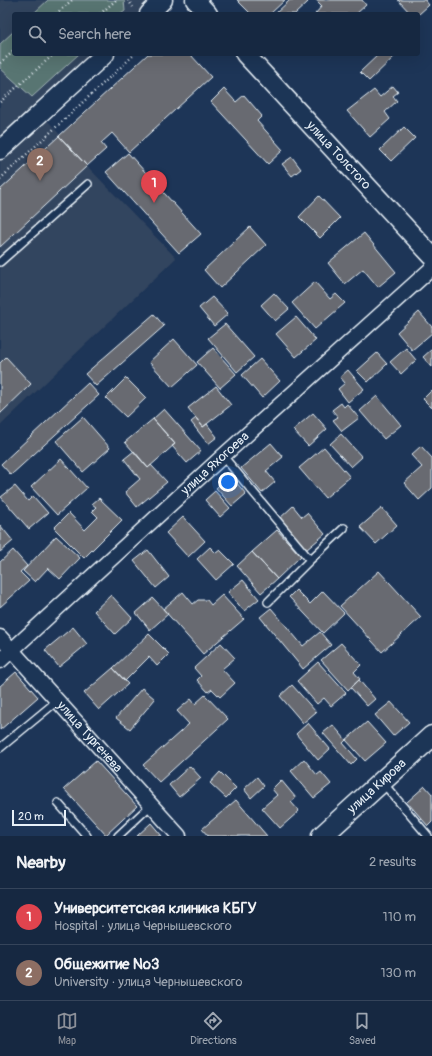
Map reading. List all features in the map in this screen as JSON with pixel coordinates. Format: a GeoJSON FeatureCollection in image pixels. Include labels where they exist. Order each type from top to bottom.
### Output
{"type":"FeatureCollection","features":[{"type":"Feature","properties":{"kind":"main road","name":"улица Кирова"},"geometry":{"type":"LineString","coordinates":[[322,836],[432,736]]}},
{"type":"Feature","properties":{"kind":"street"},"geometry":{"type":"LineString","coordinates":[[141,11],[163,0]]}},
{"type":"Feature","properties":{"kind":"street"},"geometry":{"type":"LineString","coordinates":[[194,0],[206,12]]}},
{"type":"Feature","properties":{"kind":"street"},"geometry":{"type":"LineString","coordinates":[[0,150],[103,56]]}},
{"type":"Feature","properties":{"kind":"street","name":"улица Толстого"},"geometry":{"type":"LineString","coordinates":[[247,56],[432,256]]}},
{"type":"Feature","properties":{"kind":"street","name":"улица Яхогоева"},"geometry":{"type":"LineString","coordinates":[[0,661],[222,456],[432,268]]}},
{"type":"Feature","properties":{"kind":"street","name":"улица Тургенева"},"geometry":{"type":"LineString","coordinates":[[0,637],[179,836]]}},
{"type":"Feature","properties":{"kind":"lane"},"geometry":{"type":"LineString","coordinates":[[0,262],[88,184]]}},
{"type":"Feature","properties":{"kind":"lane"},"geometry":{"type":"LineString","coordinates":[[222,456],[310,560]]}},
{"type":"Feature","properties":{"kind":"lane"},"geometry":{"type":"LineString","coordinates":[[268,602],[344,528]]}},
{"type":"Feature","properties":{"kind":"lane"},"geometry":{"type":"LineString","coordinates":[[0,748],[57,701]]}},
{"type":"Feature","properties":{"kind":"lane"},"geometry":{"type":"LineString","coordinates":[[381,781],[428,836]]}},
{"type":"Feature","properties":{"kind":"lane"},"geometry":{"type":"LineString","coordinates":[[58,803],[87,836]]}},
{"type":"Feature","properties":{"kind":"lane"},"geometry":{"type":"LineString","coordinates":[[118,836],[152,805]]}},
{"type":"Feature","properties":{"kind":"path"},"geometry":{"type":"LineString","coordinates":[[58,12],[72,0]]}},
{"type":"Feature","properties":{"kind":"path"},"geometry":{"type":"LineString","coordinates":[[102,12],[116,0]]}},
{"type":"Feature","properties":{"kind":"path"},"geometry":{"type":"LineString","coordinates":[[128,0],[141,11]]}},
{"type":"Feature","properties":{"kind":"path"},"geometry":{"type":"LineString","coordinates":[[0,63],[12,53]]}},
{"type":"Feature","properties":{"kind":"path"},"geometry":{"type":"LineString","coordinates":[[0,102],[52,56]]}},
{"type":"Feature","properties":{"kind":"path"},"geometry":{"type":"LineString","coordinates":[[0,179],[133,56]]}},
{"type":"Feature","properties":{"kind":"shaded area"},"geometry":{"type":"Polygon","coordinates":[[[0,0],[163,0],[151,12],[12,12],[12,56],[103,56],[41,113],[87,166],[176,258],[0,426],[0,0]]]}},
{"type":"Feature","properties":{"kind":"green space"},"geometry":{"type":"Polygon","coordinates":[[[48,0],[124,0],[125,11],[124,12],[35,12],[48,0]]]}},
{"type":"Feature","properties":{"kind":"green space"},"geometry":{"type":"Polygon","coordinates":[[[12,33],[12,56],[77,56],[32,97],[0,68],[0,44],[12,33]]]}},
{"type":"Feature","properties":{"kind":"building"},"geometry":{"type":"Polygon","coordinates":[[[237,0],[285,0],[272,12],[249,12],[237,0]]]}},
{"type":"Feature","properties":{"kind":"building"},"geometry":{"type":"Polygon","coordinates":[[[290,0],[306,0],[308,2],[297,12],[277,12],[290,0]]]}},
{"type":"Feature","properties":{"kind":"building"},"geometry":{"type":"Polygon","coordinates":[[[316,0],[362,0],[366,5],[358,12],[317,12],[322,6],[316,0]]]}},
{"type":"Feature","properties":{"kind":"building"},"geometry":{"type":"Polygon","coordinates":[[[398,0],[425,0],[429,5],[420,13],[409,12],[398,0]]]}},
{"type":"Feature","properties":{"kind":"building"},"geometry":{"type":"Polygon","coordinates":[[[146,56],[192,56],[211,77],[129,152],[112,133],[101,143],[106,149],[87,166],[59,136],[146,56]]]}},
{"type":"Feature","properties":{"kind":"building"},"geometry":{"type":"Polygon","coordinates":[[[377,56],[395,56],[369,81],[360,72],[377,56]]]}},
{"type":"Feature","properties":{"kind":"building"},"geometry":{"type":"Polygon","coordinates":[[[393,86],[398,92],[393,96],[397,101],[385,112],[390,119],[370,137],[347,111],[374,90],[380,97],[393,86]]]}},
{"type":"Feature","properties":{"kind":"building"},"geometry":{"type":"Polygon","coordinates":[[[224,89],[236,102],[244,95],[262,116],[257,121],[283,150],[268,164],[211,102],[224,89]]]}},
{"type":"Feature","properties":{"kind":"building"},"geometry":{"type":"Polygon","coordinates":[[[404,127],[415,138],[391,161],[380,150],[404,127]]]}},
{"type":"Feature","properties":{"kind":"building"},"geometry":{"type":"Polygon","coordinates":[[[59,136],[87,166],[0,247],[0,190],[59,136]]]}},
{"type":"Feature","properties":{"kind":"building"},"geometry":{"type":"Polygon","coordinates":[[[128,153],[201,234],[179,253],[106,172],[128,153]]]}},
{"type":"Feature","properties":{"kind":"building"},"geometry":{"type":"Polygon","coordinates":[[[292,157],[301,169],[292,176],[282,164],[292,157]]]}},
{"type":"Feature","properties":{"kind":"building"},"geometry":{"type":"Polygon","coordinates":[[[319,196],[340,218],[320,238],[299,217],[319,196]]]}},
{"type":"Feature","properties":{"kind":"building"},"geometry":{"type":"Polygon","coordinates":[[[250,227],[266,245],[220,288],[204,270],[250,227]]]}},
{"type":"Feature","properties":{"kind":"building"},"geometry":{"type":"Polygon","coordinates":[[[364,233],[396,272],[378,287],[363,269],[345,284],[328,263],[364,233]]]}},
{"type":"Feature","properties":{"kind":"building"},"geometry":{"type":"Polygon","coordinates":[[[315,282],[330,299],[336,294],[345,303],[315,329],[292,303],[315,282]]]}},
{"type":"Feature","properties":{"kind":"building"},"geometry":{"type":"Polygon","coordinates":[[[274,293],[289,309],[275,321],[261,305],[274,293]]]}},
{"type":"Feature","properties":{"kind":"building"},"geometry":{"type":"Polygon","coordinates":[[[212,297],[228,314],[214,326],[199,308],[212,297]]]}},
{"type":"Feature","properties":{"kind":"building"},"geometry":{"type":"Polygon","coordinates":[[[419,312],[432,327],[432,333],[412,350],[397,332],[419,312]]]}},
{"type":"Feature","properties":{"kind":"building"},"geometry":{"type":"Polygon","coordinates":[[[154,314],[164,326],[96,386],[85,374],[154,314]]]}},
{"type":"Feature","properties":{"kind":"building"},"geometry":{"type":"Polygon","coordinates":[[[296,317],[316,340],[296,357],[276,334],[296,317]]]}},
{"type":"Feature","properties":{"kind":"building"},"geometry":{"type":"Polygon","coordinates":[[[225,324],[254,357],[237,372],[208,338],[225,324]]]}},
{"type":"Feature","properties":{"kind":"building"},"geometry":{"type":"Polygon","coordinates":[[[174,339],[197,365],[172,387],[149,362],[174,339]]]}},
{"type":"Feature","properties":{"kind":"building"},"geometry":{"type":"Polygon","coordinates":[[[213,348],[236,374],[220,388],[197,362],[213,348]]]}},
{"type":"Feature","properties":{"kind":"building"},"geometry":{"type":"Polygon","coordinates":[[[406,348],[416,360],[401,374],[390,362],[406,348]]]}},
{"type":"Feature","properties":{"kind":"building"},"geometry":{"type":"Polygon","coordinates":[[[432,349],[432,367],[423,357],[432,349]]]}},
{"type":"Feature","properties":{"kind":"building"},"geometry":{"type":"Polygon","coordinates":[[[377,353],[387,364],[368,382],[357,371],[377,353]]]}},
{"type":"Feature","properties":{"kind":"building"},"geometry":{"type":"Polygon","coordinates":[[[6,357],[31,384],[0,414],[0,363],[6,357]]]}},
{"type":"Feature","properties":{"kind":"building"},"geometry":{"type":"Polygon","coordinates":[[[260,359],[280,381],[262,398],[242,375],[260,359]]]}},
{"type":"Feature","properties":{"kind":"building"},"geometry":{"type":"Polygon","coordinates":[[[348,370],[364,389],[348,402],[338,389],[345,383],[340,377],[348,370]]]}},
{"type":"Feature","properties":{"kind":"building"},"geometry":{"type":"Polygon","coordinates":[[[126,378],[146,398],[126,417],[106,398],[126,378]]]}},
{"type":"Feature","properties":{"kind":"building"},"geometry":{"type":"Polygon","coordinates":[[[88,383],[99,395],[11,475],[1,464],[88,383]]]}},
{"type":"Feature","properties":{"kind":"building"},"geometry":{"type":"Polygon","coordinates":[[[216,386],[231,405],[203,427],[188,408],[216,386]]]}},
{"type":"Feature","properties":{"kind":"building"},"geometry":{"type":"Polygon","coordinates":[[[432,390],[432,408],[423,399],[432,390]]]}},
{"type":"Feature","properties":{"kind":"building"},"geometry":{"type":"Polygon","coordinates":[[[377,396],[401,425],[384,439],[360,411],[377,396]]]}},
{"type":"Feature","properties":{"kind":"building"},"geometry":{"type":"Polygon","coordinates":[[[341,403],[344,407],[347,404],[359,418],[342,431],[333,420],[338,417],[332,410],[341,403]]]}},
{"type":"Feature","properties":{"kind":"building"},"geometry":{"type":"Polygon","coordinates":[[[164,409],[201,451],[187,463],[172,446],[175,444],[153,419],[164,409]]]}},
{"type":"Feature","properties":{"kind":"building"},"geometry":{"type":"Polygon","coordinates":[[[313,413],[327,429],[308,446],[293,430],[313,413]]]}},
{"type":"Feature","properties":{"kind":"building"},"geometry":{"type":"Polygon","coordinates":[[[83,417],[110,448],[83,472],[56,441],[83,417]]]}},
{"type":"Feature","properties":{"kind":"building"},"geometry":{"type":"Polygon","coordinates":[[[196,418],[203,427],[207,424],[217,437],[208,444],[191,422],[196,418]]]}},
{"type":"Feature","properties":{"kind":"building"},"geometry":{"type":"Polygon","coordinates":[[[153,419],[175,444],[148,468],[125,442],[153,419]]]}},
{"type":"Feature","properties":{"kind":"building"},"geometry":{"type":"Polygon","coordinates":[[[341,434],[362,457],[351,467],[330,444],[341,434]]]}},
{"type":"Feature","properties":{"kind":"building"},"geometry":{"type":"Polygon","coordinates":[[[271,443],[283,457],[266,471],[275,482],[262,493],[241,468],[271,443]]]}},
{"type":"Feature","properties":{"kind":"building"},"geometry":{"type":"Polygon","coordinates":[[[421,446],[432,458],[432,488],[419,500],[404,483],[422,467],[411,455],[421,446]]]}},
{"type":"Feature","properties":{"kind":"building"},"geometry":{"type":"Polygon","coordinates":[[[324,447],[350,477],[325,498],[299,468],[324,447]]]}},
{"type":"Feature","properties":{"kind":"building"},"geometry":{"type":"Polygon","coordinates":[[[134,451],[148,468],[151,465],[167,482],[137,507],[125,492],[140,479],[124,459],[134,451]]]}},
{"type":"Feature","properties":{"kind":"building"},"geometry":{"type":"Polygon","coordinates":[[[61,459],[87,488],[57,515],[31,487],[61,459]]]}},
{"type":"Feature","properties":{"kind":"building"},"geometry":{"type":"Polygon","coordinates":[[[230,475],[246,494],[232,506],[216,488],[230,475]]]}},
{"type":"Feature","properties":{"kind":"building"},"geometry":{"type":"Polygon","coordinates":[[[15,486],[28,501],[33,496],[48,513],[29,529],[1,497],[15,486]]]}},
{"type":"Feature","properties":{"kind":"building"},"geometry":{"type":"Polygon","coordinates":[[[215,491],[230,508],[220,517],[205,500],[215,491]]]}},
{"type":"Feature","properties":{"kind":"building"},"geometry":{"type":"Polygon","coordinates":[[[99,498],[122,520],[84,558],[54,528],[69,513],[85,530],[98,517],[92,511],[96,507],[92,504],[99,498]]]}},
{"type":"Feature","properties":{"kind":"building"},"geometry":{"type":"Polygon","coordinates":[[[293,506],[302,517],[307,513],[325,534],[306,550],[279,519],[293,506]]]}},
{"type":"Feature","properties":{"kind":"building"},"geometry":{"type":"Polygon","coordinates":[[[382,508],[397,525],[376,544],[360,527],[382,508]]]}},
{"type":"Feature","properties":{"kind":"building"},"geometry":{"type":"Polygon","coordinates":[[[183,517],[205,541],[188,557],[166,533],[183,517]]]}},
{"type":"Feature","properties":{"kind":"building"},"geometry":{"type":"Polygon","coordinates":[[[0,525],[13,541],[0,552],[0,525]]]}},
{"type":"Feature","properties":{"kind":"building"},"geometry":{"type":"Polygon","coordinates":[[[277,530],[301,556],[277,579],[252,552],[277,530]]]}},
{"type":"Feature","properties":{"kind":"building"},"geometry":{"type":"Polygon","coordinates":[[[56,536],[80,558],[60,579],[48,568],[35,582],[23,571],[56,536]]]}},
{"type":"Feature","properties":{"kind":"building"},"geometry":{"type":"Polygon","coordinates":[[[210,547],[216,553],[220,550],[234,564],[216,580],[197,559],[210,547]]]}},
{"type":"Feature","properties":{"kind":"building"},"geometry":{"type":"Polygon","coordinates":[[[13,550],[27,566],[20,572],[29,581],[0,607],[0,562],[13,550]]]}},
{"type":"Feature","properties":{"kind":"building"},"geometry":{"type":"Polygon","coordinates":[[[148,550],[169,577],[156,588],[134,561],[148,550]]]}},
{"type":"Feature","properties":{"kind":"building"},"geometry":{"type":"Polygon","coordinates":[[[252,552],[277,579],[261,593],[237,566],[252,552]]]}},
{"type":"Feature","properties":{"kind":"building"},"geometry":{"type":"Polygon","coordinates":[[[379,571],[421,617],[382,652],[340,606],[379,571]]]}},
{"type":"Feature","properties":{"kind":"building"},"geometry":{"type":"Polygon","coordinates":[[[243,580],[259,599],[244,611],[228,592],[243,580]]]}},
{"type":"Feature","properties":{"kind":"building"},"geometry":{"type":"Polygon","coordinates":[[[296,590],[310,604],[323,591],[344,613],[323,633],[289,597],[296,590]]]}},
{"type":"Feature","properties":{"kind":"building"},"geometry":{"type":"Polygon","coordinates":[[[183,592],[193,604],[198,600],[207,600],[211,605],[222,595],[244,619],[203,654],[163,609],[183,592]]]}},
{"type":"Feature","properties":{"kind":"building"},"geometry":{"type":"Polygon","coordinates":[[[111,595],[132,618],[115,634],[94,611],[111,595]]]}},
{"type":"Feature","properties":{"kind":"building"},"geometry":{"type":"Polygon","coordinates":[[[153,598],[168,614],[150,630],[136,613],[153,598]]]}},
{"type":"Feature","properties":{"kind":"building"},"geometry":{"type":"Polygon","coordinates":[[[271,608],[303,646],[320,632],[331,645],[303,669],[260,617],[271,608]]]}},
{"type":"Feature","properties":{"kind":"building"},"geometry":{"type":"Polygon","coordinates":[[[73,627],[87,644],[59,667],[45,650],[73,627]]]}},
{"type":"Feature","properties":{"kind":"building"},"geometry":{"type":"Polygon","coordinates":[[[149,634],[169,654],[157,666],[149,657],[125,681],[113,668],[149,634]]]}},
{"type":"Feature","properties":{"kind":"building"},"geometry":{"type":"Polygon","coordinates":[[[221,643],[235,658],[222,669],[235,683],[220,697],[212,689],[208,692],[197,680],[201,676],[194,668],[221,643]]]}},
{"type":"Feature","properties":{"kind":"building"},"geometry":{"type":"Polygon","coordinates":[[[341,643],[361,665],[354,672],[360,679],[348,690],[321,660],[341,643]]]}},
{"type":"Feature","properties":{"kind":"building"},"geometry":{"type":"Polygon","coordinates":[[[318,662],[346,693],[331,706],[324,698],[317,704],[297,681],[318,662]]]}},
{"type":"Feature","properties":{"kind":"building"},"geometry":{"type":"Polygon","coordinates":[[[113,668],[128,684],[99,710],[84,693],[113,668]]]}},
{"type":"Feature","properties":{"kind":"building"},"geometry":{"type":"Polygon","coordinates":[[[16,672],[38,697],[0,730],[0,686],[16,672]]]}},
{"type":"Feature","properties":{"kind":"building"},"geometry":{"type":"Polygon","coordinates":[[[359,680],[375,699],[367,706],[351,688],[359,680]]]}},
{"type":"Feature","properties":{"kind":"building"},"geometry":{"type":"Polygon","coordinates":[[[292,685],[316,712],[303,723],[280,696],[292,685]]]}},
{"type":"Feature","properties":{"kind":"building"},"geometry":{"type":"Polygon","coordinates":[[[142,688],[155,699],[130,729],[116,718],[142,688]]]}},
{"type":"Feature","properties":{"kind":"building"},"geometry":{"type":"Polygon","coordinates":[[[205,695],[228,719],[159,782],[143,765],[189,724],[177,711],[191,699],[195,704],[205,695]]]}},
{"type":"Feature","properties":{"kind":"building"},"geometry":{"type":"Polygon","coordinates":[[[391,702],[409,722],[393,736],[375,715],[391,702]]]}},
{"type":"Feature","properties":{"kind":"building"},"geometry":{"type":"Polygon","coordinates":[[[367,722],[386,743],[365,761],[346,740],[367,722]]]}},
{"type":"Feature","properties":{"kind":"building"},"geometry":{"type":"Polygon","coordinates":[[[308,723],[330,749],[318,760],[296,734],[308,723]]]}},
{"type":"Feature","properties":{"kind":"building"},"geometry":{"type":"Polygon","coordinates":[[[333,725],[346,740],[343,743],[357,759],[351,765],[323,733],[333,725]]]}},
{"type":"Feature","properties":{"kind":"building"},"geometry":{"type":"Polygon","coordinates":[[[304,759],[317,775],[321,772],[331,784],[314,798],[291,771],[304,759]]]}},
{"type":"Feature","properties":{"kind":"building"},"geometry":{"type":"Polygon","coordinates":[[[96,761],[137,806],[106,835],[64,789],[96,761]]]}},
{"type":"Feature","properties":{"kind":"building"},"geometry":{"type":"Polygon","coordinates":[[[190,766],[201,778],[179,797],[169,785],[190,766]]]}},
{"type":"Feature","properties":{"kind":"building"},"geometry":{"type":"Polygon","coordinates":[[[220,772],[236,788],[226,798],[210,783],[220,772]]]}},
{"type":"Feature","properties":{"kind":"building"},"geometry":{"type":"Polygon","coordinates":[[[257,777],[264,786],[251,798],[244,789],[257,777]]]}},
{"type":"Feature","properties":{"kind":"building"},"geometry":{"type":"Polygon","coordinates":[[[281,780],[296,798],[291,802],[299,811],[280,828],[262,808],[277,795],[272,789],[281,780]]]}},
{"type":"Feature","properties":{"kind":"building"},"geometry":{"type":"Polygon","coordinates":[[[425,786],[432,794],[432,822],[428,826],[407,802],[425,786]]]}},
{"type":"Feature","properties":{"kind":"building"},"geometry":{"type":"Polygon","coordinates":[[[236,800],[267,836],[208,836],[202,829],[236,800]]]}},
{"type":"Feature","properties":{"kind":"building"},"geometry":{"type":"Polygon","coordinates":[[[151,823],[162,836],[137,836],[151,823]]]}},
{"type":"Feature","properties":{"kind":"place","name":"Общежитие №3"},"geometry":{"type":"Point","coordinates":[40,181]}},
{"type":"Feature","properties":{"kind":"place","name":"Университетская клиника КБГУ"},"geometry":{"type":"Point","coordinates":[154,203]}}]}
